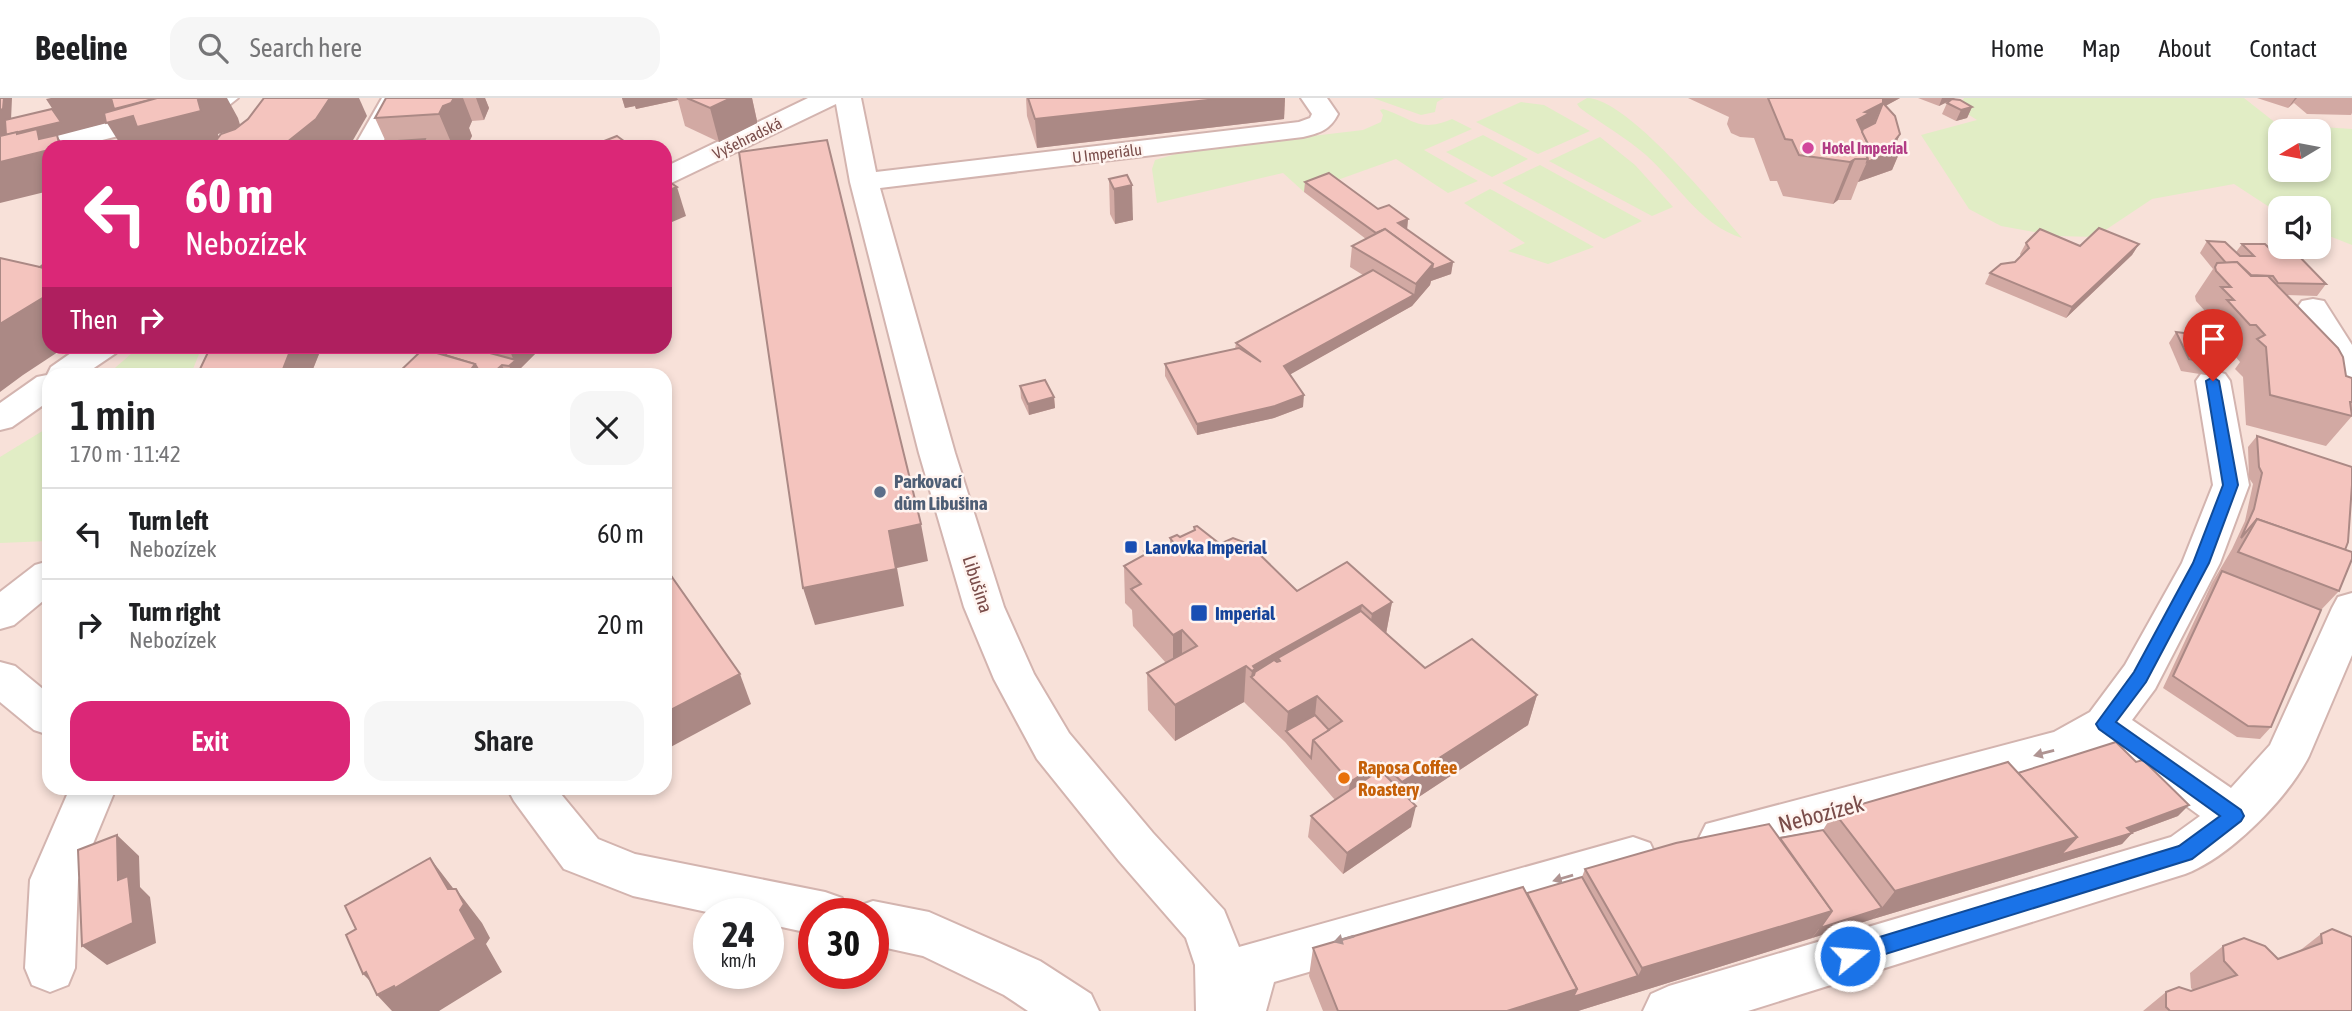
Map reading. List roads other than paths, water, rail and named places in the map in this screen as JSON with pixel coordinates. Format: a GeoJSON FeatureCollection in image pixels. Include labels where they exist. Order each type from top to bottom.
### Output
{"type":"FeatureCollection","features":[{"type":"Feature","properties":{"kind":"street"},"geometry":{"type":"LineString","coordinates":[[70,140],[214,105],[225,98]]}},
{"type":"Feature","properties":{"kind":"street"},"geometry":{"type":"LineString","coordinates":[[371,140],[395,98]]}},
{"type":"Feature","properties":{"kind":"street","name":"Vyšehradská"},"geometry":{"type":"LineString","coordinates":[[672,175],[828,98]]}},
{"type":"Feature","properties":{"kind":"street","name":"Libušina"},"geometry":{"type":"LineString","coordinates":[[848,98],[864,182],[937,453],[984,607],[1016,679],[1053,746],[1136,847],[1207,926],[1220,965],[1222,1011]]}},
{"type":"Feature","properties":{"kind":"street","name":"U Imperiálu"},"geometry":{"type":"LineString","coordinates":[[864,182],[1303,129],[1320,122],[1320,106]]}},
{"type":"Feature","properties":{"kind":"street"},"geometry":{"type":"LineString","coordinates":[[0,157],[42,147]]}},
{"type":"Feature","properties":{"kind":"street"},"geometry":{"type":"LineString","coordinates":[[2313,308],[2352,372]]}},
{"type":"Feature","properties":{"kind":"street"},"geometry":{"type":"LineString","coordinates":[[72,368],[92,354]]}},
{"type":"Feature","properties":{"kind":"street"},"geometry":{"type":"LineString","coordinates":[[428,368],[443,354]]}},
{"type":"Feature","properties":{"kind":"street","name":"Nebozízek"},"geometry":{"type":"LineString","coordinates":[[1240,1011],[1254,964],[1677,848],[1804,819],[2066,747],[2105,724],[2140,677],[2201,563],[2231,485],[2213,381]]}},
{"type":"Feature","properties":{"kind":"street"},"geometry":{"type":"LineString","coordinates":[[0,419],[42,389]]}},
{"type":"Feature","properties":{"kind":"street"},"geometry":{"type":"LineString","coordinates":[[0,614],[42,581]]}},
{"type":"Feature","properties":{"kind":"street"},"geometry":{"type":"LineString","coordinates":[[1670,1011],[2185,853],[2235,816],[2287,756],[2352,608]]}},
{"type":"Feature","properties":{"kind":"street"},"geometry":{"type":"LineString","coordinates":[[0,678],[42,712]]}},
{"type":"Feature","properties":{"kind":"street"},"geometry":{"type":"LineString","coordinates":[[2105,724],[2235,816]]}},
{"type":"Feature","properties":{"kind":"street"},"geometry":{"type":"LineString","coordinates":[[50,968],[54,880],[90,795]]}},
{"type":"Feature","properties":{"kind":"street"},"geometry":{"type":"LineString","coordinates":[[536,795],[582,854],[633,874],[798,908]]}},
{"type":"Feature","properties":{"kind":"street"},"geometry":{"type":"LineString","coordinates":[[889,926],[929,934],[1022,978],[1073,1011]]}},
{"type":"Feature","properties":{"kind":"place","name":"Hotel Imperial"},"geometry":{"type":"Point","coordinates":[1808,148]}},
{"type":"Feature","properties":{"kind":"place","name":"Parkovací dům Libušina"},"geometry":{"type":"Point","coordinates":[880,492]}},
{"type":"Feature","properties":{"kind":"place","name":"Lanovka Imperial"},"geometry":{"type":"Point","coordinates":[1131,547]}},
{"type":"Feature","properties":{"kind":"place","name":"Imperial"},"geometry":{"type":"Point","coordinates":[1199,613]}},
{"type":"Feature","properties":{"kind":"place","name":"Raposa Coffee Roastery"},"geometry":{"type":"Point","coordinates":[1344,778]}}]}
